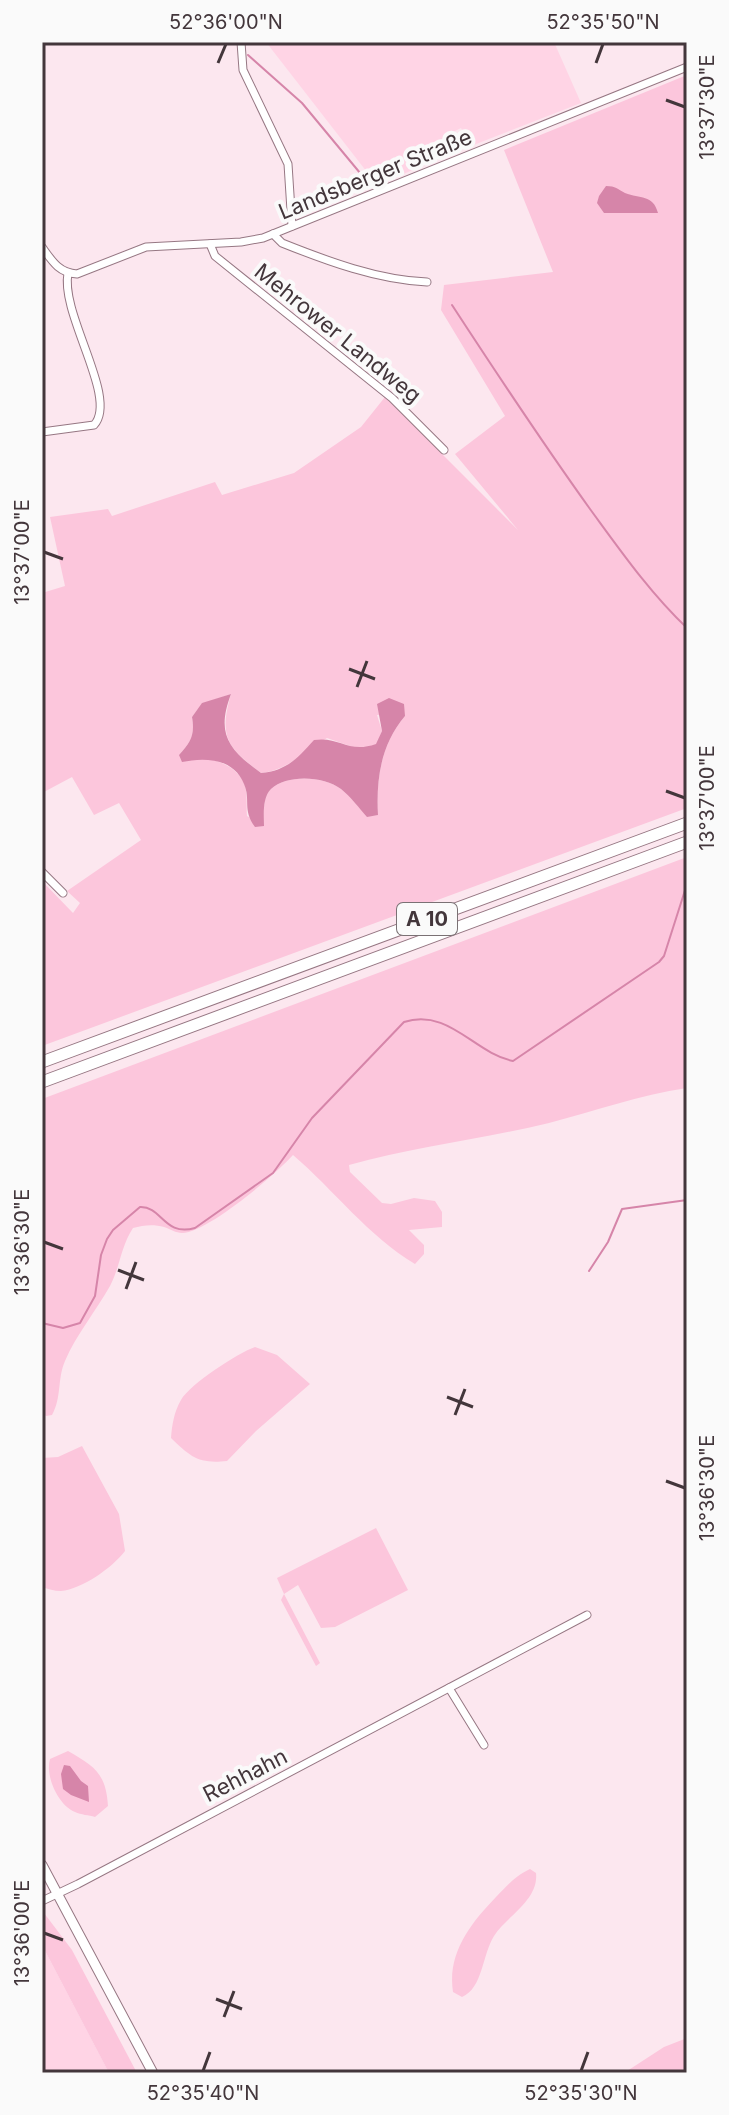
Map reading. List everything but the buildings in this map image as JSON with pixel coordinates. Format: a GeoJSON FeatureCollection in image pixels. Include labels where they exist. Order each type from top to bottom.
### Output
{"type":"FeatureCollection","features":[{"type":"Feature","properties":{"kind":"highway","name":"A 10"},"geometry":{"type":"LineString","coordinates":[[42,1062],[687,823]]}},
{"type":"Feature","properties":{"kind":"highway","name":"A 10"},"geometry":{"type":"LineString","coordinates":[[42,1082],[687,842]]}},
{"type":"Feature","properties":{"kind":"main road"},"geometry":{"type":"LineString","coordinates":[[42,1865],[153,2073]]}},
{"type":"Feature","properties":{"kind":"street"},"geometry":{"type":"LineString","coordinates":[[241,42],[243,70],[288,164],[292,226]]}},
{"type":"Feature","properties":{"kind":"street","name":"Landsberger Straße"},"geometry":{"type":"LineString","coordinates":[[68,273],[83,273],[146,247],[241,242],[273,234],[687,67]]}},
{"type":"Feature","properties":{"kind":"street"},"geometry":{"type":"LineString","coordinates":[[273,234],[282,243],[354,267],[427,282]]}},
{"type":"Feature","properties":{"kind":"street","name":"Mehrower Landweg"},"geometry":{"type":"LineString","coordinates":[[210,244],[215,256],[392,398],[444,450]]}},
{"type":"Feature","properties":{"kind":"street"},"geometry":{"type":"LineString","coordinates":[[42,247],[58,268],[68,273],[68,301],[101,403],[100,419],[94,425],[42,432]]}},
{"type":"Feature","properties":{"kind":"street"},"geometry":{"type":"LineString","coordinates":[[42,872],[63,893]]}},
{"type":"Feature","properties":{"kind":"street","name":"Rehhahn"},"geometry":{"type":"LineString","coordinates":[[42,1901],[587,1615]]}},
{"type":"Feature","properties":{"kind":"street"},"geometry":{"type":"LineString","coordinates":[[449,1688],[484,1745]]}},
{"type":"Feature","properties":{"kind":"shaded area"},"geometry":{"type":"Polygon","coordinates":[[[266,42],[554,42],[581,103],[471,146],[461,128],[455,131],[441,158],[377,185],[266,42]]]}},
{"type":"Feature","properties":{"kind":"shaded area"},"geometry":{"type":"Polygon","coordinates":[[[687,75],[687,808],[42,1046],[42,881],[73,913],[80,903],[67,891],[141,840],[119,803],[94,815],[72,777],[42,793],[42,593],[65,586],[50,517],[108,509],[112,516],[215,482],[222,495],[294,473],[361,427],[385,397],[518,530],[455,454],[505,416],[441,310],[444,285],[553,272],[504,150],[687,75]],[[231,694],[202,704],[192,717],[191,738],[179,755],[216,761],[239,775],[245,786],[247,816],[264,825],[265,801],[271,789],[286,781],[306,778],[334,785],[345,792],[367,816],[378,815],[378,788],[385,750],[405,716],[377,715],[382,731],[377,744],[361,750],[327,738],[288,764],[261,773],[240,756],[228,740],[227,708],[231,694]]]}},
{"type":"Feature","properties":{"kind":"shaded area"},"geometry":{"type":"Polygon","coordinates":[[[606,186],[649,200],[658,213],[604,213],[597,203],[606,186]]]}},
{"type":"Feature","properties":{"kind":"shaded area"},"geometry":{"type":"Polygon","coordinates":[[[231,694],[225,720],[228,740],[240,756],[261,773],[278,770],[291,762],[314,740],[331,740],[358,747],[376,744],[382,731],[377,704],[389,698],[404,704],[405,716],[390,738],[382,762],[378,815],[367,817],[341,789],[325,781],[306,778],[286,781],[271,789],[265,802],[264,826],[255,827],[249,815],[244,784],[233,769],[218,761],[182,762],[179,755],[191,738],[192,717],[202,703],[231,694]]]}},
{"type":"Feature","properties":{"kind":"shaded area"},"geometry":{"type":"Polygon","coordinates":[[[687,857],[687,1088],[524,1129],[349,1165],[350,1172],[382,1203],[414,1198],[435,1201],[442,1212],[442,1227],[409,1230],[424,1245],[424,1254],[415,1264],[382,1240],[293,1155],[224,1213],[193,1230],[180,1233],[152,1225],[133,1228],[110,1286],[65,1361],[52,1415],[42,1413],[42,1099],[687,857]]]}},
{"type":"Feature","properties":{"kind":"shaded area"},"geometry":{"type":"Polygon","coordinates":[[[255,1347],[277,1355],[310,1384],[227,1461],[196,1458],[171,1438],[181,1400],[215,1370],[255,1347]]]}},
{"type":"Feature","properties":{"kind":"shaded area"},"geometry":{"type":"Polygon","coordinates":[[[82,1446],[119,1514],[125,1551],[105,1571],[87,1582],[61,1591],[53,1590],[42,1587],[42,1458],[58,1457],[82,1446]]]}},
{"type":"Feature","properties":{"kind":"shaded area"},"geometry":{"type":"Polygon","coordinates":[[[376,1528],[408,1590],[335,1627],[321,1628],[298,1585],[284,1594],[277,1578],[376,1528]]]}},
{"type":"Feature","properties":{"kind":"shaded area"},"geometry":{"type":"Polygon","coordinates":[[[284,1594],[320,1663],[316,1666],[281,1600],[284,1594]]]}},
{"type":"Feature","properties":{"kind":"shaded area"},"geometry":{"type":"Polygon","coordinates":[[[68,1751],[92,1766],[105,1786],[108,1806],[95,1817],[69,1808],[54,1789],[49,1773],[50,1759],[68,1751]]]}},
{"type":"Feature","properties":{"kind":"shaded area"},"geometry":{"type":"Polygon","coordinates":[[[64,1765],[70,1766],[88,1786],[89,1802],[63,1789],[61,1774],[64,1765]]]}},
{"type":"Feature","properties":{"kind":"shaded area"},"geometry":{"type":"Polygon","coordinates":[[[530,1869],[536,1873],[533,1891],[494,1936],[474,1986],[462,1997],[453,1992],[457,1952],[470,1928],[508,1885],[530,1869]]]}},
{"type":"Feature","properties":{"kind":"shaded area"},"geometry":{"type":"Polygon","coordinates":[[[44,1913],[72,1950],[137,2073],[109,2073],[42,1945],[44,1913]]]}},
{"type":"Feature","properties":{"kind":"shaded area"},"geometry":{"type":"Polygon","coordinates":[[[42,1945],[44,1949],[109,2073],[42,2073],[42,1945]]]}},
{"type":"Feature","properties":{"kind":"shaded area"},"geometry":{"type":"Polygon","coordinates":[[[687,2038],[687,2073],[624,2073],[664,2047],[687,2038]]]}},
{"type":"Feature","properties":{"kind":"waterway"},"geometry":{"type":"LineString","coordinates":[[248,55],[302,103],[370,185]]}},
{"type":"Feature","properties":{"kind":"waterway"},"geometry":{"type":"LineString","coordinates":[[452,305],[590,509],[648,586],[687,628]]}},
{"type":"Feature","properties":{"kind":"waterway"},"geometry":{"type":"LineString","coordinates":[[42,1323],[63,1328],[80,1323],[95,1296],[101,1255],[107,1239],[140,1207],[154,1211],[176,1228],[195,1228],[273,1173],[312,1118],[404,1022],[420,1019],[435,1021],[461,1033],[486,1050],[513,1061],[659,962],[664,956],[687,884]]}},
{"type":"Feature","properties":{"kind":"waterway"},"geometry":{"type":"LineString","coordinates":[[589,1271],[608,1242],[622,1209],[687,1200]]}}]}
